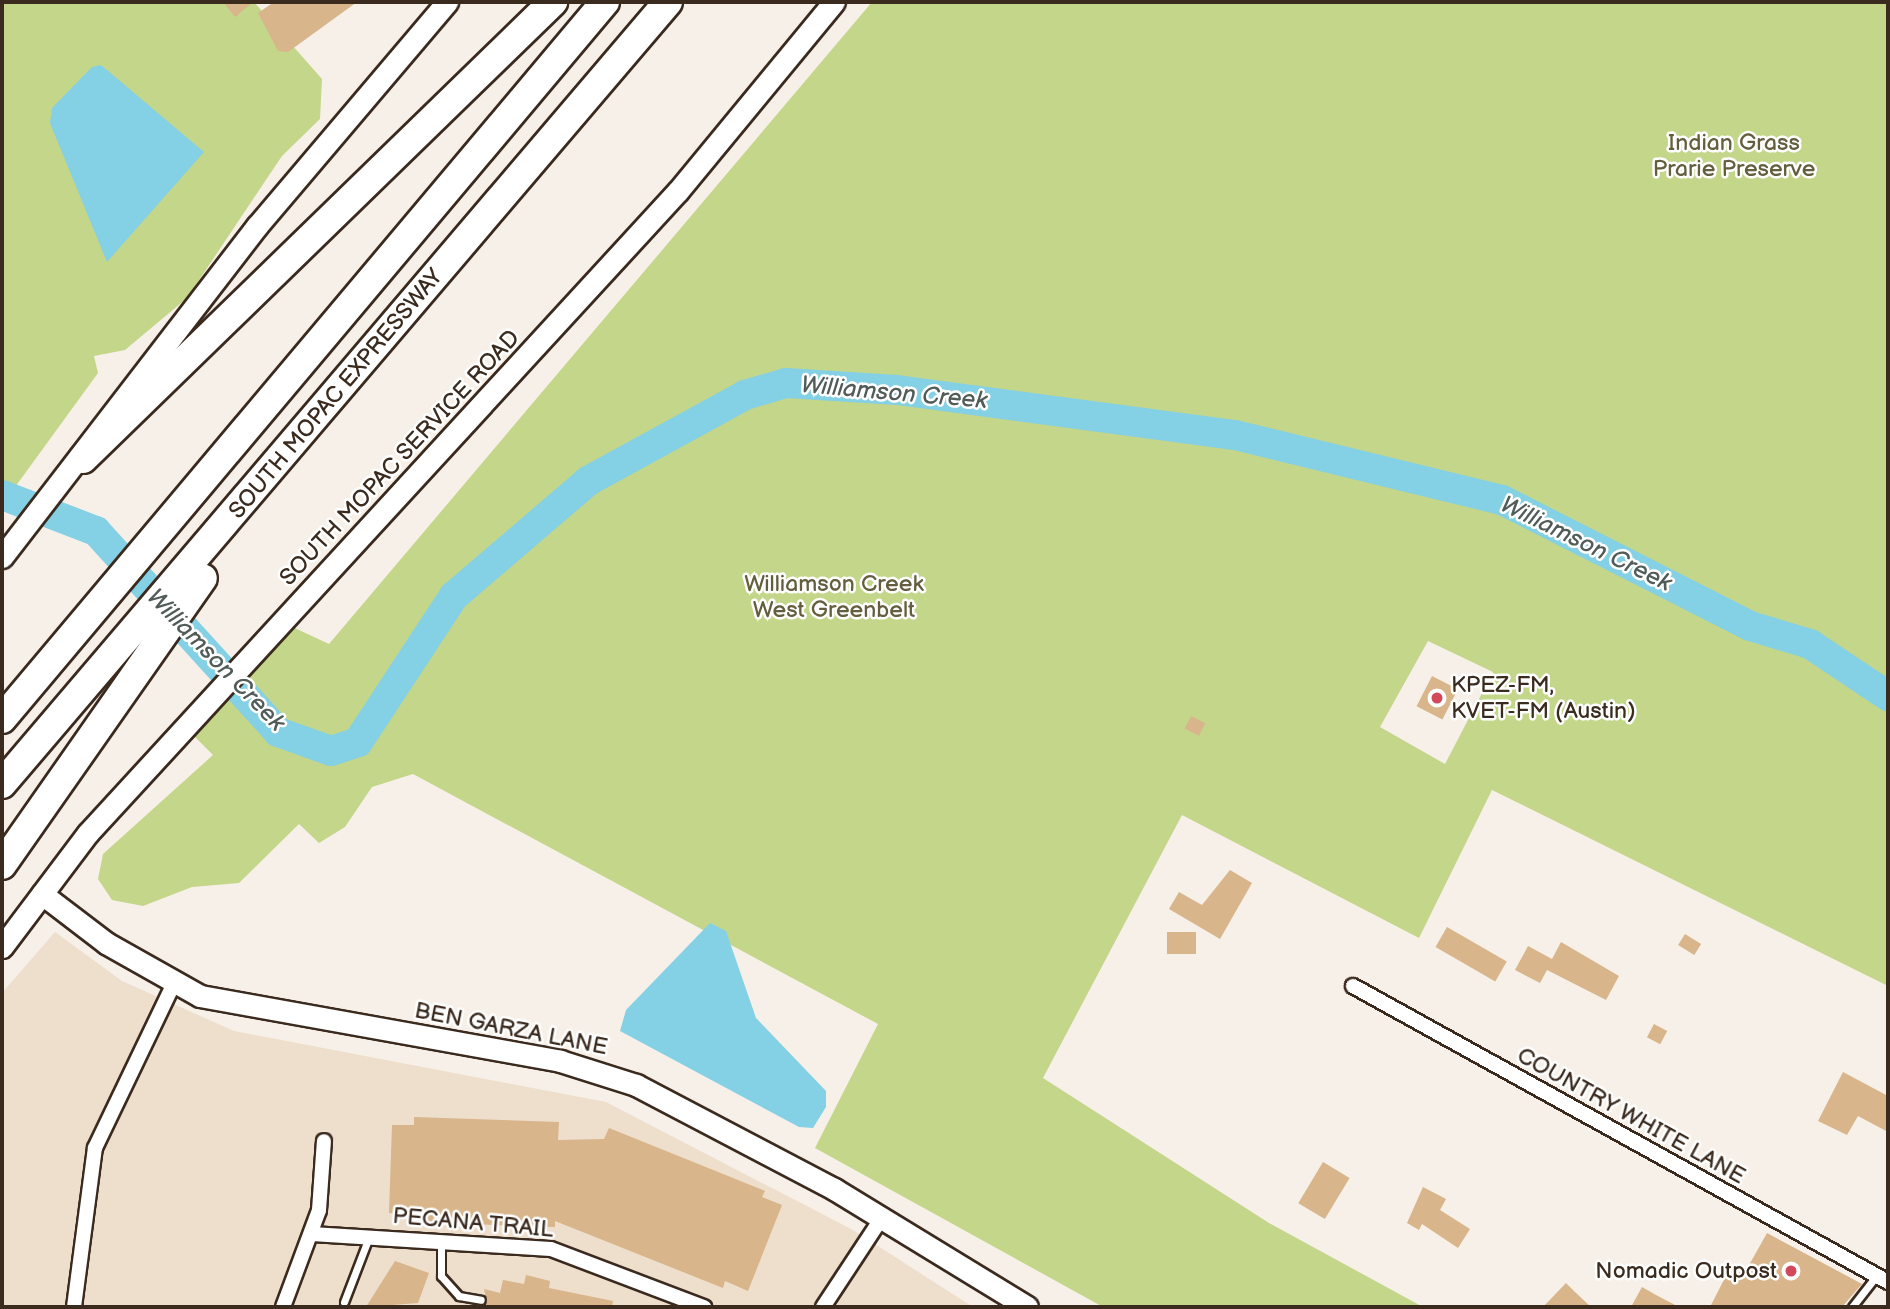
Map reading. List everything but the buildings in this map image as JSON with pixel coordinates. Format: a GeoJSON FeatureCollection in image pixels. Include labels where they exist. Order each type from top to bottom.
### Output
{"type":"FeatureCollection","features":[{"type":"Feature","properties":{"kind":"highway"},"geometry":{"type":"LineString","coordinates":[[83,459],[553,2]]}},
{"type":"Feature","properties":{"kind":"highway","name":"SOUTH MOPAC EXPRESSWAY"},"geometry":{"type":"LineString","coordinates":[[2,719],[605,2]]}},
{"type":"Feature","properties":{"kind":"highway","name":"SOUTH MOPAC EXPRESSWAY"},"geometry":{"type":"LineString","coordinates":[[2,784],[94,674],[212,553],[282,458],[668,2]]}},
{"type":"Feature","properties":{"kind":"highway"},"geometry":{"type":"LineString","coordinates":[[2,865],[212,553]]}},
{"type":"Feature","properties":{"kind":"main road"},"geometry":{"type":"LineString","coordinates":[[2,557],[83,459],[257,226],[447,2]]}},
{"type":"Feature","properties":{"kind":"main road","name":"SOUTH MOPAC SERVICE ROAD"},"geometry":{"type":"LineString","coordinates":[[2,947],[42,894],[186,728],[678,191],[834,2]]}},
{"type":"Feature","properties":{"kind":"main road","name":"BEN GARZA LANE"},"geometry":{"type":"LineString","coordinates":[[42,894],[174,983],[280,1015],[596,1069],[636,1084],[881,1219],[1027,1307]]}},
{"type":"Feature","properties":{"kind":"street"},"geometry":{"type":"LineString","coordinates":[[74,1307],[95,1148],[174,983]]}},
{"type":"Feature","properties":{"kind":"street","name":"COUNTRY WHITE LANE"},"geometry":{"type":"LineString","coordinates":[[1353,986],[1882,1278]]}},
{"type":"Feature","properties":{"kind":"street"},"geometry":{"type":"LineString","coordinates":[[283,1307],[312,1234],[324,1141]]}},
{"type":"Feature","properties":{"kind":"street"},"geometry":{"type":"LineString","coordinates":[[823,1307],[881,1219]]}},
{"type":"Feature","properties":{"kind":"street","name":"PECANA TRAIL"},"geometry":{"type":"LineString","coordinates":[[312,1234],[554,1250],[704,1307]]}},
{"type":"Feature","properties":{"kind":"lane"},"geometry":{"type":"LineString","coordinates":[[344,1301],[369,1237]]}},
{"type":"Feature","properties":{"kind":"lane"},"geometry":{"type":"LineString","coordinates":[[441,1242],[441,1276],[459,1296],[481,1300]]}},
{"type":"Feature","properties":{"kind":"lane"},"geometry":{"type":"LineString","coordinates":[[1852,1307],[1882,1278]]}},
{"type":"Feature","properties":{"kind":"shaded area"},"geometry":{"type":"Polygon","coordinates":[[[55,932],[122,981],[234,1031],[606,1102],[853,1230],[973,1307],[2,1307],[2,993],[55,932]]]}},
{"type":"Feature","properties":{"kind":"green space"},"geometry":{"type":"Polygon","coordinates":[[[2,2],[254,2],[322,79],[320,119],[282,156],[187,298],[125,350],[94,356],[98,373],[2,505],[2,2]]]}},
{"type":"Feature","properties":{"kind":"green space"},"geometry":{"type":"Polygon","coordinates":[[[872,2],[1888,2],[1888,986],[1492,790],[1419,938],[1182,815],[1043,1078],[1269,1223],[1423,1307],[1103,1307],[815,1148],[878,1024],[413,774],[372,787],[345,827],[319,843],[299,824],[239,883],[192,887],[143,906],[112,900],[98,879],[103,854],[213,755],[186,728],[284,623],[329,644],[872,2]],[[1428,641],[1380,727],[1445,764],[1493,672],[1428,641]]]}},
{"type":"Feature","properties":{"kind":"water"},"geometry":{"type":"Polygon","coordinates":[[[101,65],[204,152],[107,262],[50,123],[52,108],[92,67],[101,65]]]}},
{"type":"Feature","properties":{"kind":"water"},"geometry":{"type":"Polygon","coordinates":[[[710,923],[726,931],[756,1018],[826,1091],[826,1107],[813,1128],[799,1127],[620,1031],[626,1010],[710,923]]]}},
{"type":"Feature","properties":{"kind":"waterway","name":"Williamson Creek"},"geometry":{"type":"LineString","coordinates":[[2,495],[96,531],[278,732],[331,751],[358,742],[454,596],[588,481],[745,395],[786,383],[897,390],[1235,435],[1502,500],[1750,626],[1810,644],[1888,696]]}},
{"type":"Feature","properties":{"kind":"place","name":"KPEZ-FM, KVET-FM (Austin)"},"geometry":{"type":"Point","coordinates":[1437,698]}},
{"type":"Feature","properties":{"kind":"place","name":"Nomadic Outpost"},"geometry":{"type":"Point","coordinates":[1791,1271]}},
{"type":"Feature","properties":{"kind":"park label","name":"Indian Grass Prarie Preserve"},"geometry":{"type":"Point","coordinates":[1734,156]}},
{"type":"Feature","properties":{"kind":"park label","name":"Williamson Creek West Greenbelt"},"geometry":{"type":"Point","coordinates":[834,597]}}]}
